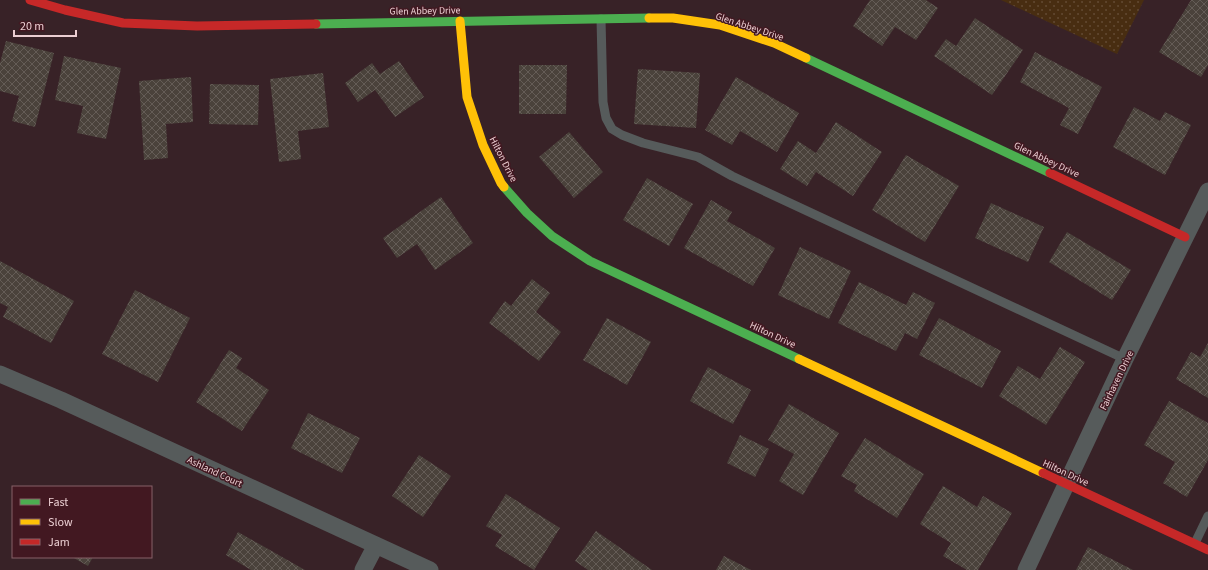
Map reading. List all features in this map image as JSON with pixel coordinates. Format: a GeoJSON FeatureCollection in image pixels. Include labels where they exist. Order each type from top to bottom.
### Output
{"type":"FeatureCollection","features":[{"type":"Feature","properties":{"kind":"street","name":"Glen Abbey Drive"},"geometry":{"type":"LineString","coordinates":[[30,0],[65,10],[123,23],[197,26],[673,18],[720,26],[774,43],[1185,237]]}},
{"type":"Feature","properties":{"kind":"street","name":"Hilton Drive"},"geometry":{"type":"LineString","coordinates":[[460,21],[467,97],[483,145],[501,183],[527,213],[552,236],[590,261],[1208,550]]}},
{"type":"Feature","properties":{"kind":"street","name":"Fairhaven Drive"},"geometry":{"type":"LineString","coordinates":[[1026,570],[1125,359],[1208,191]]}},
{"type":"Feature","properties":{"kind":"street","name":"Ashland Court"},"geometry":{"type":"LineString","coordinates":[[0,374],[61,400],[430,570]]}},
{"type":"Feature","properties":{"kind":"street"},"geometry":{"type":"LineString","coordinates":[[363,570],[376,545]]}},
{"type":"Feature","properties":{"kind":"lane"},"geometry":{"type":"LineString","coordinates":[[601,19],[603,102],[606,118],[612,129],[622,135],[643,143],[698,157],[732,176],[1125,359]]}},
{"type":"Feature","properties":{"kind":"lane"},"geometry":{"type":"LineString","coordinates":[[1195,544],[1208,516]]}},
{"type":"Feature","properties":{"kind":"shaded area"},"geometry":{"type":"Polygon","coordinates":[[[1001,0],[1144,0],[1117,54],[1001,0]]]}},
{"type":"Feature","properties":{"kind":"building"},"geometry":{"type":"Polygon","coordinates":[[[870,0],[926,0],[938,8],[916,40],[895,27],[882,46],[853,26],[870,0]]]}},
{"type":"Feature","properties":{"kind":"building"},"geometry":{"type":"Polygon","coordinates":[[[1191,0],[1208,0],[1208,65],[1201,77],[1159,52],[1191,0]]]}},
{"type":"Feature","properties":{"kind":"building"},"geometry":{"type":"Polygon","coordinates":[[[975,18],[1023,50],[992,95],[934,56],[946,39],[956,46],[975,18]]]}},
{"type":"Feature","properties":{"kind":"building"},"geometry":{"type":"Polygon","coordinates":[[[6,41],[54,53],[35,127],[12,121],[19,96],[0,91],[0,63],[6,41]]]}},
{"type":"Feature","properties":{"kind":"building"},"geometry":{"type":"Polygon","coordinates":[[[1035,52],[1102,87],[1078,134],[1060,125],[1069,108],[1020,82],[1035,52]]]}},
{"type":"Feature","properties":{"kind":"building"},"geometry":{"type":"Polygon","coordinates":[[[64,56],[121,68],[106,139],[77,133],[83,106],[55,100],[64,56]]]}},
{"type":"Feature","properties":{"kind":"building"},"geometry":{"type":"Polygon","coordinates":[[[399,61],[424,97],[395,117],[375,90],[358,102],[345,83],[372,63],[380,74],[399,61]]]}},
{"type":"Feature","properties":{"kind":"building"},"geometry":{"type":"Polygon","coordinates":[[[519,65],[567,65],[566,114],[519,114],[519,65]]]}},
{"type":"Feature","properties":{"kind":"building"},"geometry":{"type":"Polygon","coordinates":[[[638,69],[700,73],[696,128],[634,124],[638,69]]]}},
{"type":"Feature","properties":{"kind":"building"},"geometry":{"type":"Polygon","coordinates":[[[323,73],[329,127],[298,131],[301,159],[279,162],[270,79],[323,73]]]}},
{"type":"Feature","properties":{"kind":"building"},"geometry":{"type":"Polygon","coordinates":[[[191,77],[193,122],[166,124],[168,158],[144,160],[139,81],[191,77]]]}},
{"type":"Feature","properties":{"kind":"building"},"geometry":{"type":"Polygon","coordinates":[[[736,77],[799,113],[777,152],[740,131],[732,145],[705,130],[736,77]]]}},
{"type":"Feature","properties":{"kind":"building"},"geometry":{"type":"Polygon","coordinates":[[[210,84],[259,85],[258,125],[209,124],[210,84]]]}},
{"type":"Feature","properties":{"kind":"building"},"geometry":{"type":"Polygon","coordinates":[[[1134,107],[1160,121],[1165,112],[1191,125],[1165,175],[1113,147],[1134,107]]]}},
{"type":"Feature","properties":{"kind":"building"},"geometry":{"type":"Polygon","coordinates":[[[836,122],[882,152],[853,196],[816,172],[807,186],[780,169],[798,141],[816,153],[836,122]]]}},
{"type":"Feature","properties":{"kind":"building"},"geometry":{"type":"Polygon","coordinates":[[[569,132],[603,172],[574,198],[539,157],[569,132]]]}},
{"type":"Feature","properties":{"kind":"building"},"geometry":{"type":"Polygon","coordinates":[[[906,155],[959,186],[925,242],[872,210],[906,155]]]}},
{"type":"Feature","properties":{"kind":"building"},"geometry":{"type":"Polygon","coordinates":[[[647,178],[693,204],[669,246],[623,220],[647,178]]]}},
{"type":"Feature","properties":{"kind":"building"},"geometry":{"type":"Polygon","coordinates":[[[441,197],[473,243],[435,270],[417,244],[397,258],[383,238],[441,197]]]}},
{"type":"Feature","properties":{"kind":"building"},"geometry":{"type":"Polygon","coordinates":[[[711,200],[732,212],[727,221],[775,248],[753,286],[684,248],[711,200]]]}},
{"type":"Feature","properties":{"kind":"building"},"geometry":{"type":"Polygon","coordinates":[[[991,203],[1044,227],[1028,262],[975,238],[991,203]]]}},
{"type":"Feature","properties":{"kind":"building"},"geometry":{"type":"Polygon","coordinates":[[[1067,232],[1131,270],[1112,300],[1049,262],[1067,232]]]}},
{"type":"Feature","properties":{"kind":"building"},"geometry":{"type":"Polygon","coordinates":[[[800,247],[851,271],[829,319],[778,295],[800,247]]]}},
{"type":"Feature","properties":{"kind":"building"},"geometry":{"type":"Polygon","coordinates":[[[0,261],[74,301],[51,343],[3,317],[8,307],[0,303],[0,261]]]}},
{"type":"Feature","properties":{"kind":"building"},"geometry":{"type":"Polygon","coordinates":[[[532,279],[550,293],[536,312],[561,332],[539,361],[489,323],[505,301],[511,306],[532,279]]]}},
{"type":"Feature","properties":{"kind":"building"},"geometry":{"type":"Polygon","coordinates":[[[859,282],[906,305],[913,292],[935,303],[917,339],[905,333],[896,351],[838,323],[859,282]]]}},
{"type":"Feature","properties":{"kind":"building"},"geometry":{"type":"Polygon","coordinates":[[[135,290],[190,318],[158,382],[102,354],[135,290]]]}},
{"type":"Feature","properties":{"kind":"building"},"geometry":{"type":"Polygon","coordinates":[[[607,318],[651,342],[627,385],[583,360],[607,318]]]}},
{"type":"Feature","properties":{"kind":"building"},"geometry":{"type":"Polygon","coordinates":[[[939,318],[1001,351],[982,388],[919,355],[939,318]]]}},
{"type":"Feature","properties":{"kind":"building"},"geometry":{"type":"Polygon","coordinates":[[[1208,343],[1208,398],[1176,379],[1191,352],[1200,357],[1208,343]]]}},
{"type":"Feature","properties":{"kind":"building"},"geometry":{"type":"Polygon","coordinates":[[[1060,347],[1085,362],[1046,425],[999,396],[1018,366],[1040,379],[1060,347]]]}},
{"type":"Feature","properties":{"kind":"building"},"geometry":{"type":"Polygon","coordinates":[[[229,350],[242,358],[236,368],[269,390],[242,431],[196,402],[229,350]]]}},
{"type":"Feature","properties":{"kind":"building"},"geometry":{"type":"Polygon","coordinates":[[[708,367],[751,390],[733,424],[690,401],[708,367]]]}},
{"type":"Feature","properties":{"kind":"building"},"geometry":{"type":"Polygon","coordinates":[[[1169,401],[1208,423],[1208,460],[1187,497],[1163,483],[1175,462],[1144,445],[1169,401]]]}},
{"type":"Feature","properties":{"kind":"building"},"geometry":{"type":"Polygon","coordinates":[[[789,404],[839,433],[803,495],[779,481],[794,454],[768,440],[789,404]]]}},
{"type":"Feature","properties":{"kind":"building"},"geometry":{"type":"Polygon","coordinates":[[[308,413],[360,438],[342,473],[291,448],[308,413]]]}},
{"type":"Feature","properties":{"kind":"building"},"geometry":{"type":"Polygon","coordinates":[[[740,435],[769,449],[755,477],[727,463],[740,435]]]}},
{"type":"Feature","properties":{"kind":"building"},"geometry":{"type":"Polygon","coordinates":[[[865,438],[924,474],[897,518],[854,491],[857,485],[841,476],[865,438]]]}},
{"type":"Feature","properties":{"kind":"building"},"geometry":{"type":"Polygon","coordinates":[[[419,455],[451,476],[423,517],[392,496],[419,455]]]}},
{"type":"Feature","properties":{"kind":"building"},"geometry":{"type":"Polygon","coordinates":[[[943,486],[977,507],[983,496],[1012,513],[978,570],[967,570],[943,556],[951,543],[920,524],[943,486]]]}},
{"type":"Feature","properties":{"kind":"building"},"geometry":{"type":"Polygon","coordinates":[[[506,494],[560,528],[534,570],[495,546],[502,535],[486,526],[506,494]]]}},
{"type":"Feature","properties":{"kind":"building"},"geometry":{"type":"Polygon","coordinates":[[[596,531],[652,570],[588,570],[575,561],[596,531]]]}},
{"type":"Feature","properties":{"kind":"building"},"geometry":{"type":"Polygon","coordinates":[[[238,532],[305,570],[251,570],[226,555],[238,532]]]}},
{"type":"Feature","properties":{"kind":"building"},"geometry":{"type":"Polygon","coordinates":[[[1088,547],[1133,570],[1076,570],[1088,547]]]}},
{"type":"Feature","properties":{"kind":"building"},"geometry":{"type":"Polygon","coordinates":[[[724,556],[751,570],[716,570],[724,556]]]}},
{"type":"Feature","properties":{"kind":"building"},"geometry":{"type":"Polygon","coordinates":[[[74,558],[92,558],[88,566],[74,558]]]}},
{"type":"Feature","properties":{"kind":"traffic: fast"},"geometry":{"type":"LineString","coordinates":[[316,24],[649,18]]}},
{"type":"Feature","properties":{"kind":"traffic: fast"},"geometry":{"type":"LineString","coordinates":[[806,58],[1050,173]]}},
{"type":"Feature","properties":{"kind":"traffic: fast"},"geometry":{"type":"LineString","coordinates":[[504,187],[527,213],[552,236],[590,261],[799,359]]}},
{"type":"Feature","properties":{"kind":"traffic: slow"},"geometry":{"type":"LineString","coordinates":[[649,18],[673,18],[720,25],[774,43],[806,58]]}},
{"type":"Feature","properties":{"kind":"traffic: slow"},"geometry":{"type":"LineString","coordinates":[[460,21],[467,97],[483,145],[504,187]]}},
{"type":"Feature","properties":{"kind":"traffic: slow"},"geometry":{"type":"LineString","coordinates":[[799,359],[1043,473]]}},
{"type":"Feature","properties":{"kind":"traffic: jam"},"geometry":{"type":"LineString","coordinates":[[30,0],[65,10],[123,23],[197,26],[316,24]]}},
{"type":"Feature","properties":{"kind":"traffic: jam"},"geometry":{"type":"LineString","coordinates":[[1050,173],[1185,237]]}},
{"type":"Feature","properties":{"kind":"traffic: jam"},"geometry":{"type":"LineString","coordinates":[[1043,473],[1208,550]]}}]}
